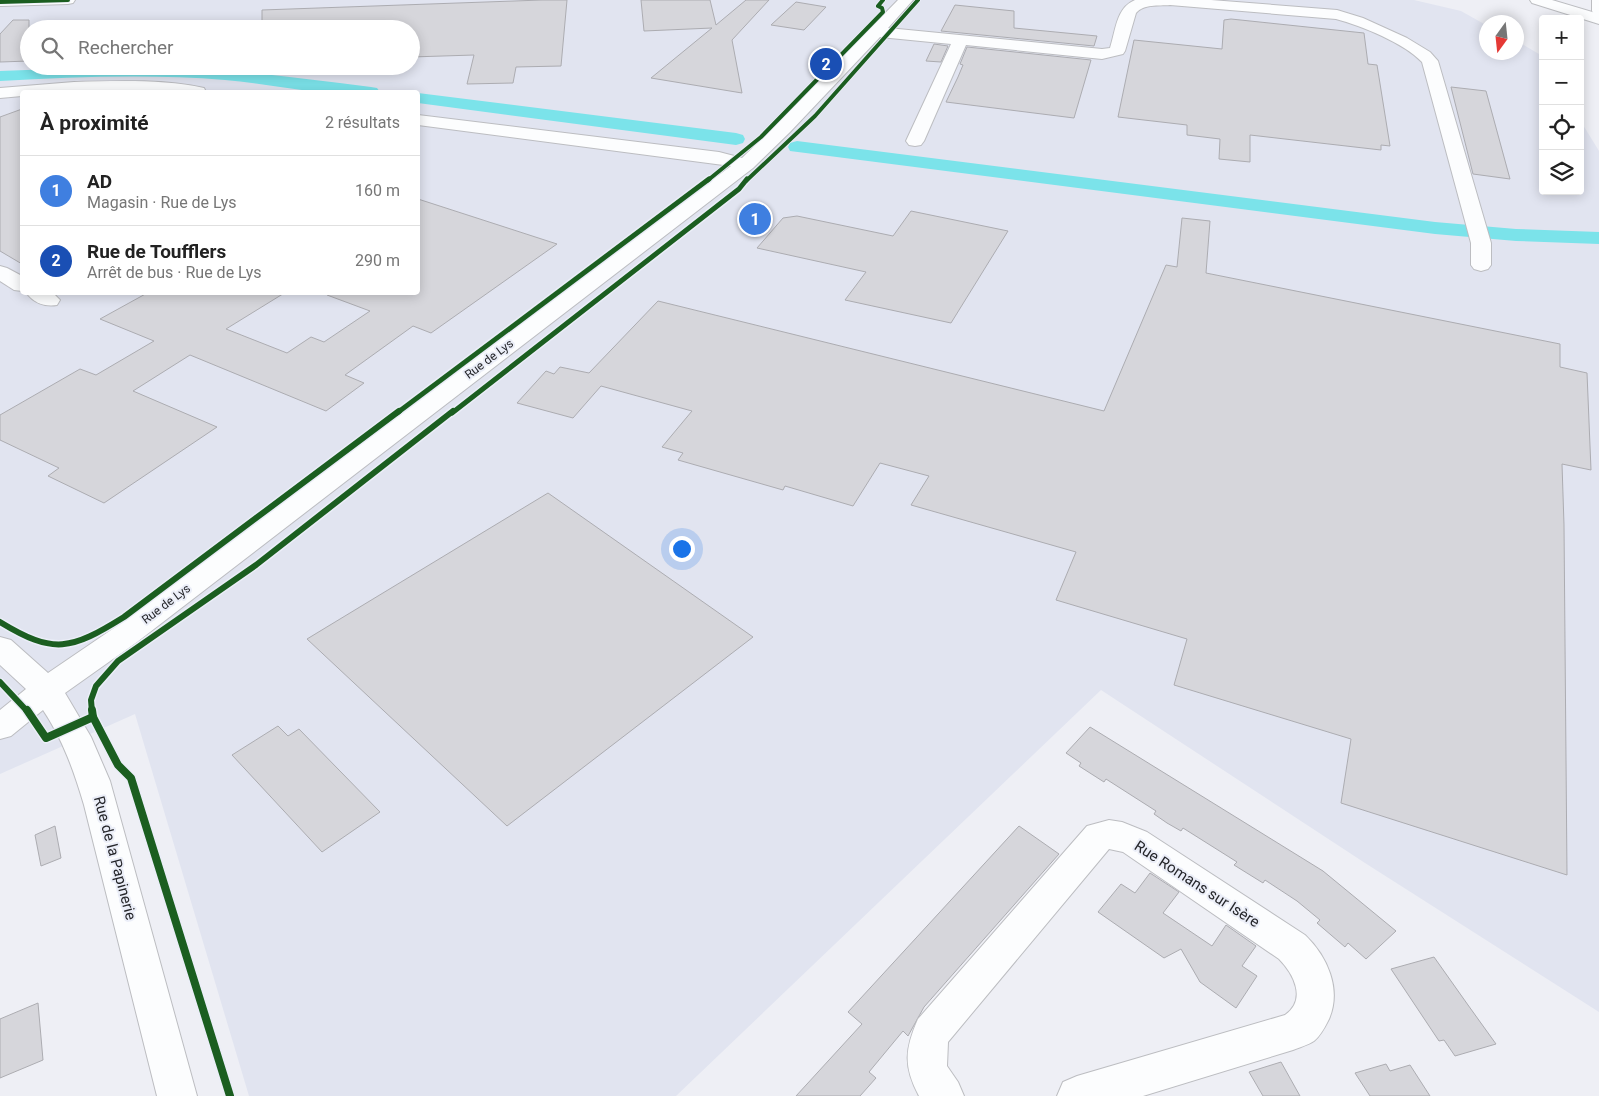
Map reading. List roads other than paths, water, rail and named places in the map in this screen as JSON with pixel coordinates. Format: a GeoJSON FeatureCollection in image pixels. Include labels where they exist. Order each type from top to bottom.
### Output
{"type":"FeatureCollection","features":[{"type":"Feature","properties":{"kind":"main road"},"geometry":{"type":"LineString","coordinates":[[1,2],[68,0]]}},
{"type":"Feature","properties":{"kind":"main road"},"geometry":{"type":"LineString","coordinates":[[878,0],[904,2]]}},
{"type":"Feature","properties":{"kind":"main road"},"geometry":{"type":"LineString","coordinates":[[877,32],[1108,54],[1114,53],[1118,49],[1126,11],[1138,3],[1154,0],[1337,15],[1353,18],[1421,52],[1430,61],[1476,223],[1481,243],[1481,265]]}},
{"type":"Feature","properties":{"kind":"main road"},"geometry":{"type":"LineString","coordinates":[[1537,0],[1599,20]]}},
{"type":"Feature","properties":{"kind":"main road"},"geometry":{"type":"LineString","coordinates":[[1599,1],[1599,11]]}},
{"type":"Feature","properties":{"kind":"main road","name":"Rue de Lys"},"geometry":{"type":"LineString","coordinates":[[0,727],[47,690],[121,639],[746,164],[774,139],[904,2]]}},
{"type":"Feature","properties":{"kind":"main road"},"geometry":{"type":"LineString","coordinates":[[915,140],[960,41]]}},
{"type":"Feature","properties":{"kind":"main road"},"geometry":{"type":"LineString","coordinates":[[25,90],[74,86],[119,86],[172,90]]}},
{"type":"Feature","properties":{"kind":"main road"},"geometry":{"type":"LineString","coordinates":[[0,92],[20,90]]}},
{"type":"Feature","properties":{"kind":"main road"},"geometry":{"type":"LineString","coordinates":[[420,120],[719,158],[746,164]]}},
{"type":"Feature","properties":{"kind":"main road"},"geometry":{"type":"LineString","coordinates":[[0,272],[20,284]]}},
{"type":"Feature","properties":{"kind":"main road","name":"Rue de la Papinerie"},"geometry":{"type":"LineString","coordinates":[[0,648],[26,668],[56,702],[78,742],[95,784],[177,1096]]}},
{"type":"Feature","properties":{"kind":"main road","name":"Rue Romans sur Isère"},"geometry":{"type":"LineString","coordinates":[[944,1096],[932,1083],[925,1065],[927,1047],[932,1032],[1099,836],[1109,834],[1123,836],[1135,842],[1292,947],[1304,959],[1316,988],[1315,1004],[1310,1017],[1300,1028],[1076,1096]]}},
{"type":"Feature","properties":{"kind":"waterway"},"geometry":{"type":"LineString","coordinates":[[0,76],[22,75]]}},
{"type":"Feature","properties":{"kind":"waterway"},"geometry":{"type":"LineString","coordinates":[[226,75],[355,90]]}},
{"type":"Feature","properties":{"kind":"waterway"},"geometry":{"type":"LineString","coordinates":[[420,98],[736,139]]}},
{"type":"Feature","properties":{"kind":"waterway"},"geometry":{"type":"LineString","coordinates":[[797,147],[1435,228],[1516,235],[1599,238]]}},
{"type":"Feature","properties":{"kind":"place","name":"Rue de Toufflers"},"geometry":{"type":"Point","coordinates":[826,64]}},
{"type":"Feature","properties":{"kind":"place","name":"AD"},"geometry":{"type":"Point","coordinates":[755,219]}}]}
